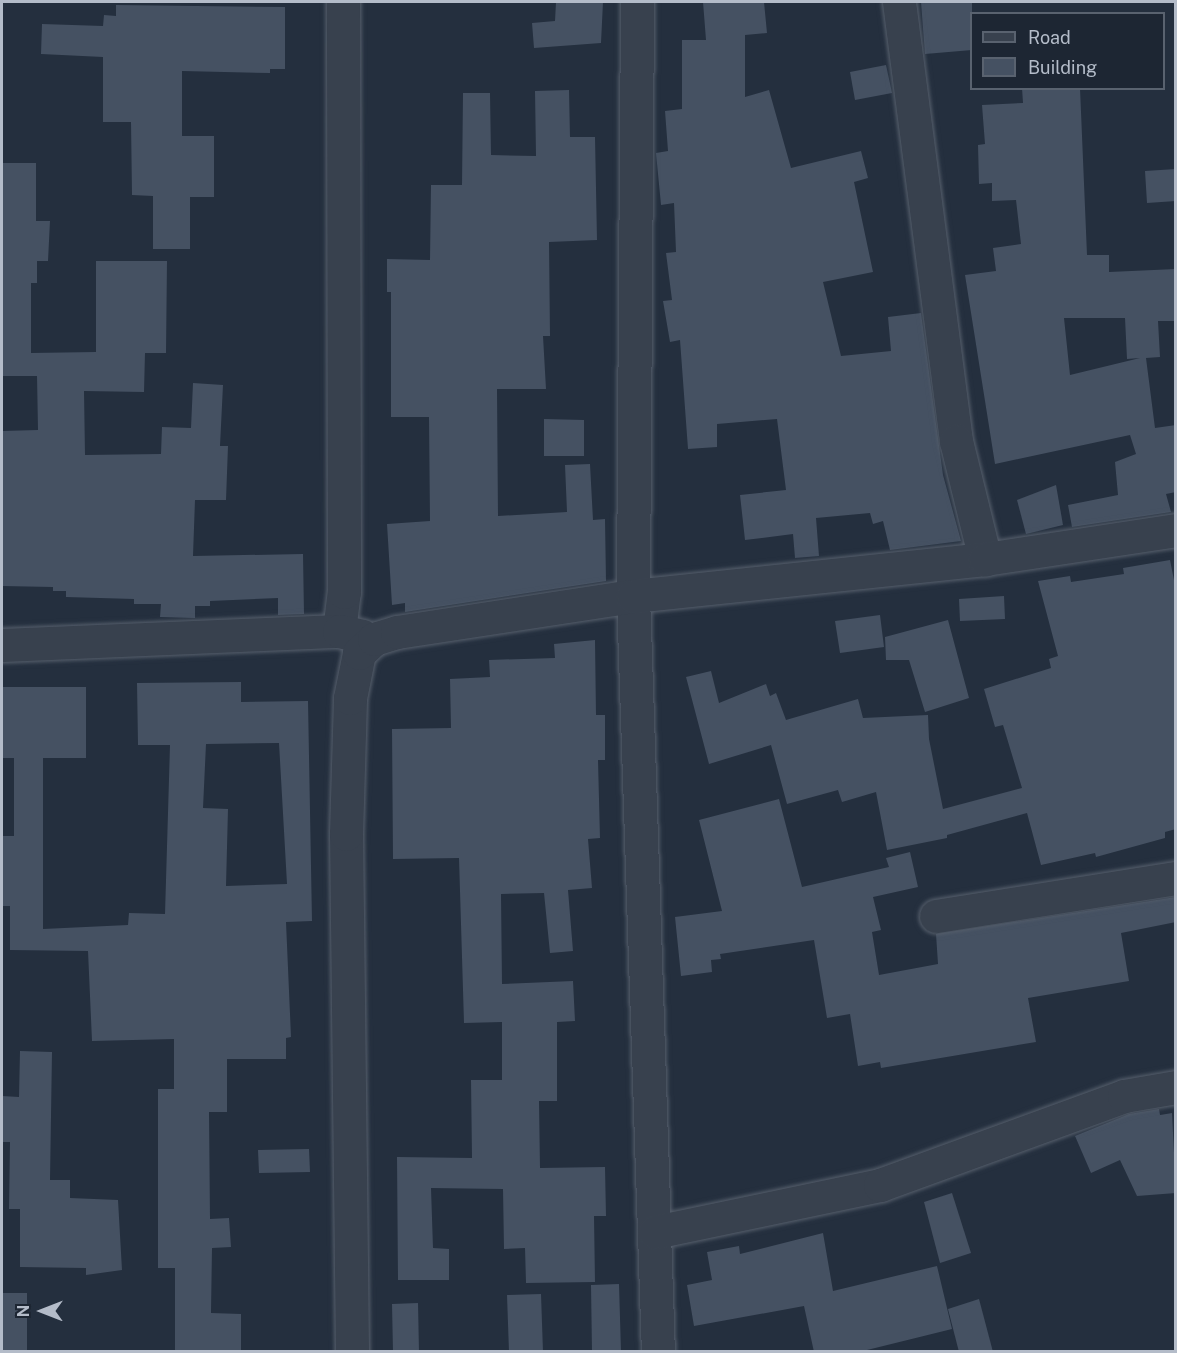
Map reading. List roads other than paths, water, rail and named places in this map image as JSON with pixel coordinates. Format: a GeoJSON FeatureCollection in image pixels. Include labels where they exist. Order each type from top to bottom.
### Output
{"type":"FeatureCollection","features":[{"type":"Feature","properties":{"kind":"street"},"geometry":{"type":"LineString","coordinates":[[339,631],[344,592],[343,2]]}},
{"type":"Feature","properties":{"kind":"street"},"geometry":{"type":"LineString","coordinates":[[636,2],[633,596],[658,1352]]}},
{"type":"Feature","properties":{"kind":"street"},"geometry":{"type":"LineString","coordinates":[[899,2],[956,441],[985,559]]}},
{"type":"Feature","properties":{"kind":"street"},"geometry":{"type":"LineString","coordinates":[[352,1352],[346,834],[350,699],[359,653],[374,639],[397,632],[633,596],[985,559],[1176,530]]}},
{"type":"Feature","properties":{"kind":"street"},"geometry":{"type":"LineString","coordinates":[[2,645],[339,631],[374,639]]}},
{"type":"Feature","properties":{"kind":"street"},"geometry":{"type":"LineString","coordinates":[[936,916],[1176,878]]}},
{"type":"Feature","properties":{"kind":"street"},"geometry":{"type":"LineString","coordinates":[[655,1232],[880,1185],[1124,1096],[1176,1087]]}}]}
